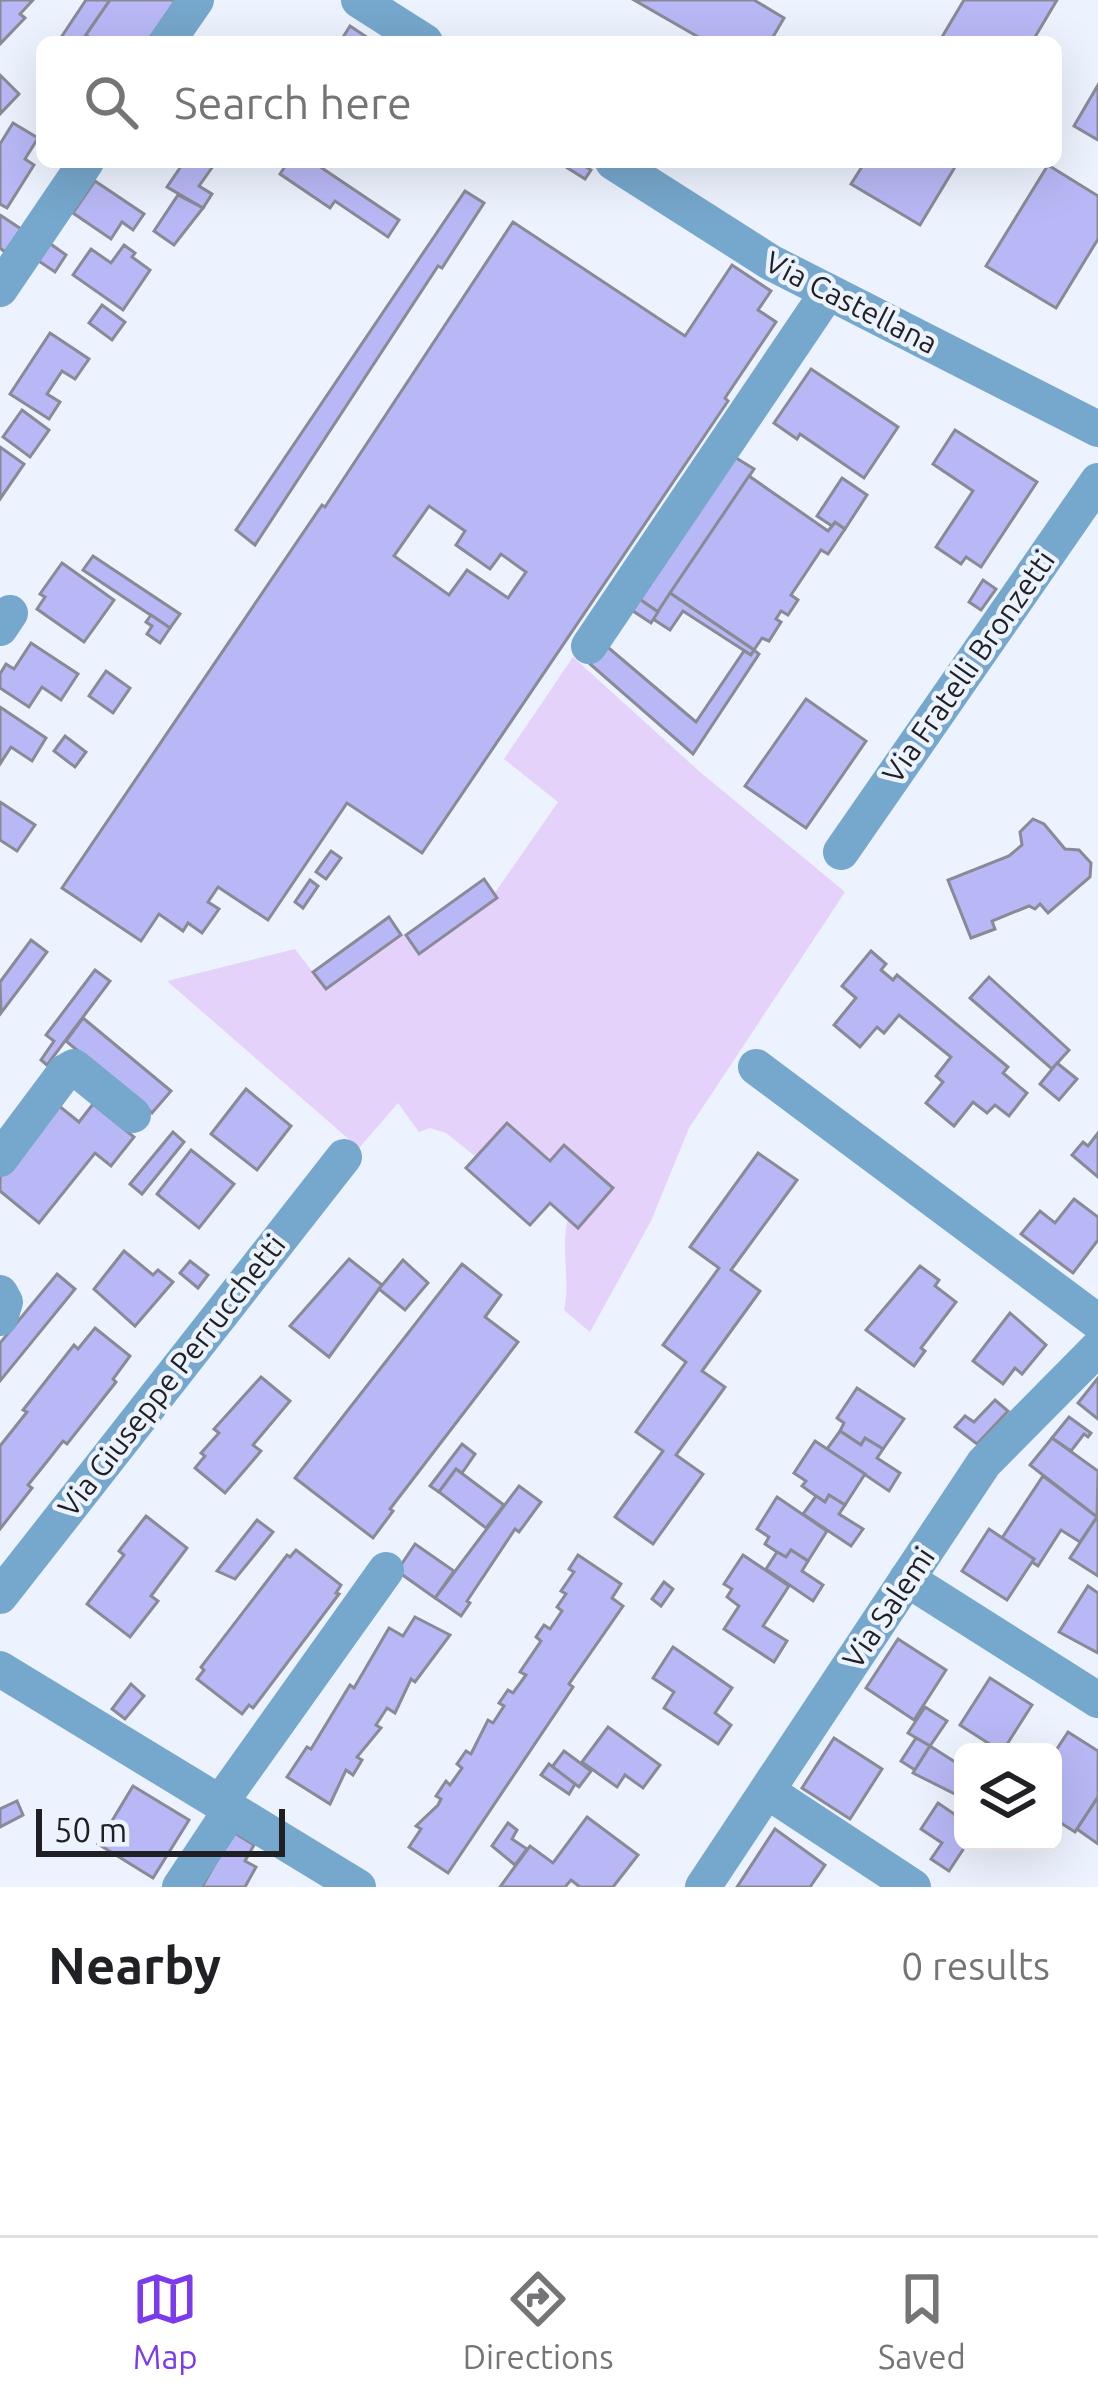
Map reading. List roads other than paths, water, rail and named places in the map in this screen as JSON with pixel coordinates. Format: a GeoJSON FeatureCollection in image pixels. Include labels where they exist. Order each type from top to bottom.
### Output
{"type":"FeatureCollection","features":[{"type":"Feature","properties":{"kind":"street"},"geometry":{"type":"LineString","coordinates":[[171,36],[196,0]]}},
{"type":"Feature","properties":{"kind":"street"},"geometry":{"type":"LineString","coordinates":[[359,0],[416,36]]}},
{"type":"Feature","properties":{"kind":"street"},"geometry":{"type":"LineString","coordinates":[[0,289],[82,168]]}},
{"type":"Feature","properties":{"kind":"street","name":"Via Castellana"},"geometry":{"type":"LineString","coordinates":[[622,168],[770,262],[1098,429]]}},
{"type":"Feature","properties":{"kind":"street"},"geometry":{"type":"LineString","coordinates":[[590,646],[828,292]]}},
{"type":"Feature","properties":{"kind":"street","name":"Via Fratelli Bronzetti"},"geometry":{"type":"LineString","coordinates":[[841,852],[1098,482]]}},
{"type":"Feature","properties":{"kind":"street"},"geometry":{"type":"LineString","coordinates":[[0,1160],[65,1072],[74,1067],[133,1115]]}},
{"type":"Feature","properties":{"kind":"street"},"geometry":{"type":"LineString","coordinates":[[755,1067],[1092,1304]]}},
{"type":"Feature","properties":{"kind":"street","name":"Via Giuseppe Perrucchetti"},"geometry":{"type":"LineString","coordinates":[[0,1596],[344,1156]]}},
{"type":"Feature","properties":{"kind":"street"},"geometry":{"type":"LineString","coordinates":[[0,1293],[5,1302],[0,1318]]}},
{"type":"Feature","properties":{"kind":"street","name":"Via Salemi"},"geometry":{"type":"LineString","coordinates":[[703,1887],[984,1463],[1098,1348]]}},
{"type":"Feature","properties":{"kind":"street"},"geometry":{"type":"LineString","coordinates":[[180,1887],[225,1807],[386,1570]]}},
{"type":"Feature","properties":{"kind":"street"},"geometry":{"type":"LineString","coordinates":[[907,1579],[1098,1700]]}},
{"type":"Feature","properties":{"kind":"street"},"geometry":{"type":"LineString","coordinates":[[0,1669],[358,1887]]}},
{"type":"Feature","properties":{"kind":"street"},"geometry":{"type":"LineString","coordinates":[[767,1791],[913,1887]]}}]}
